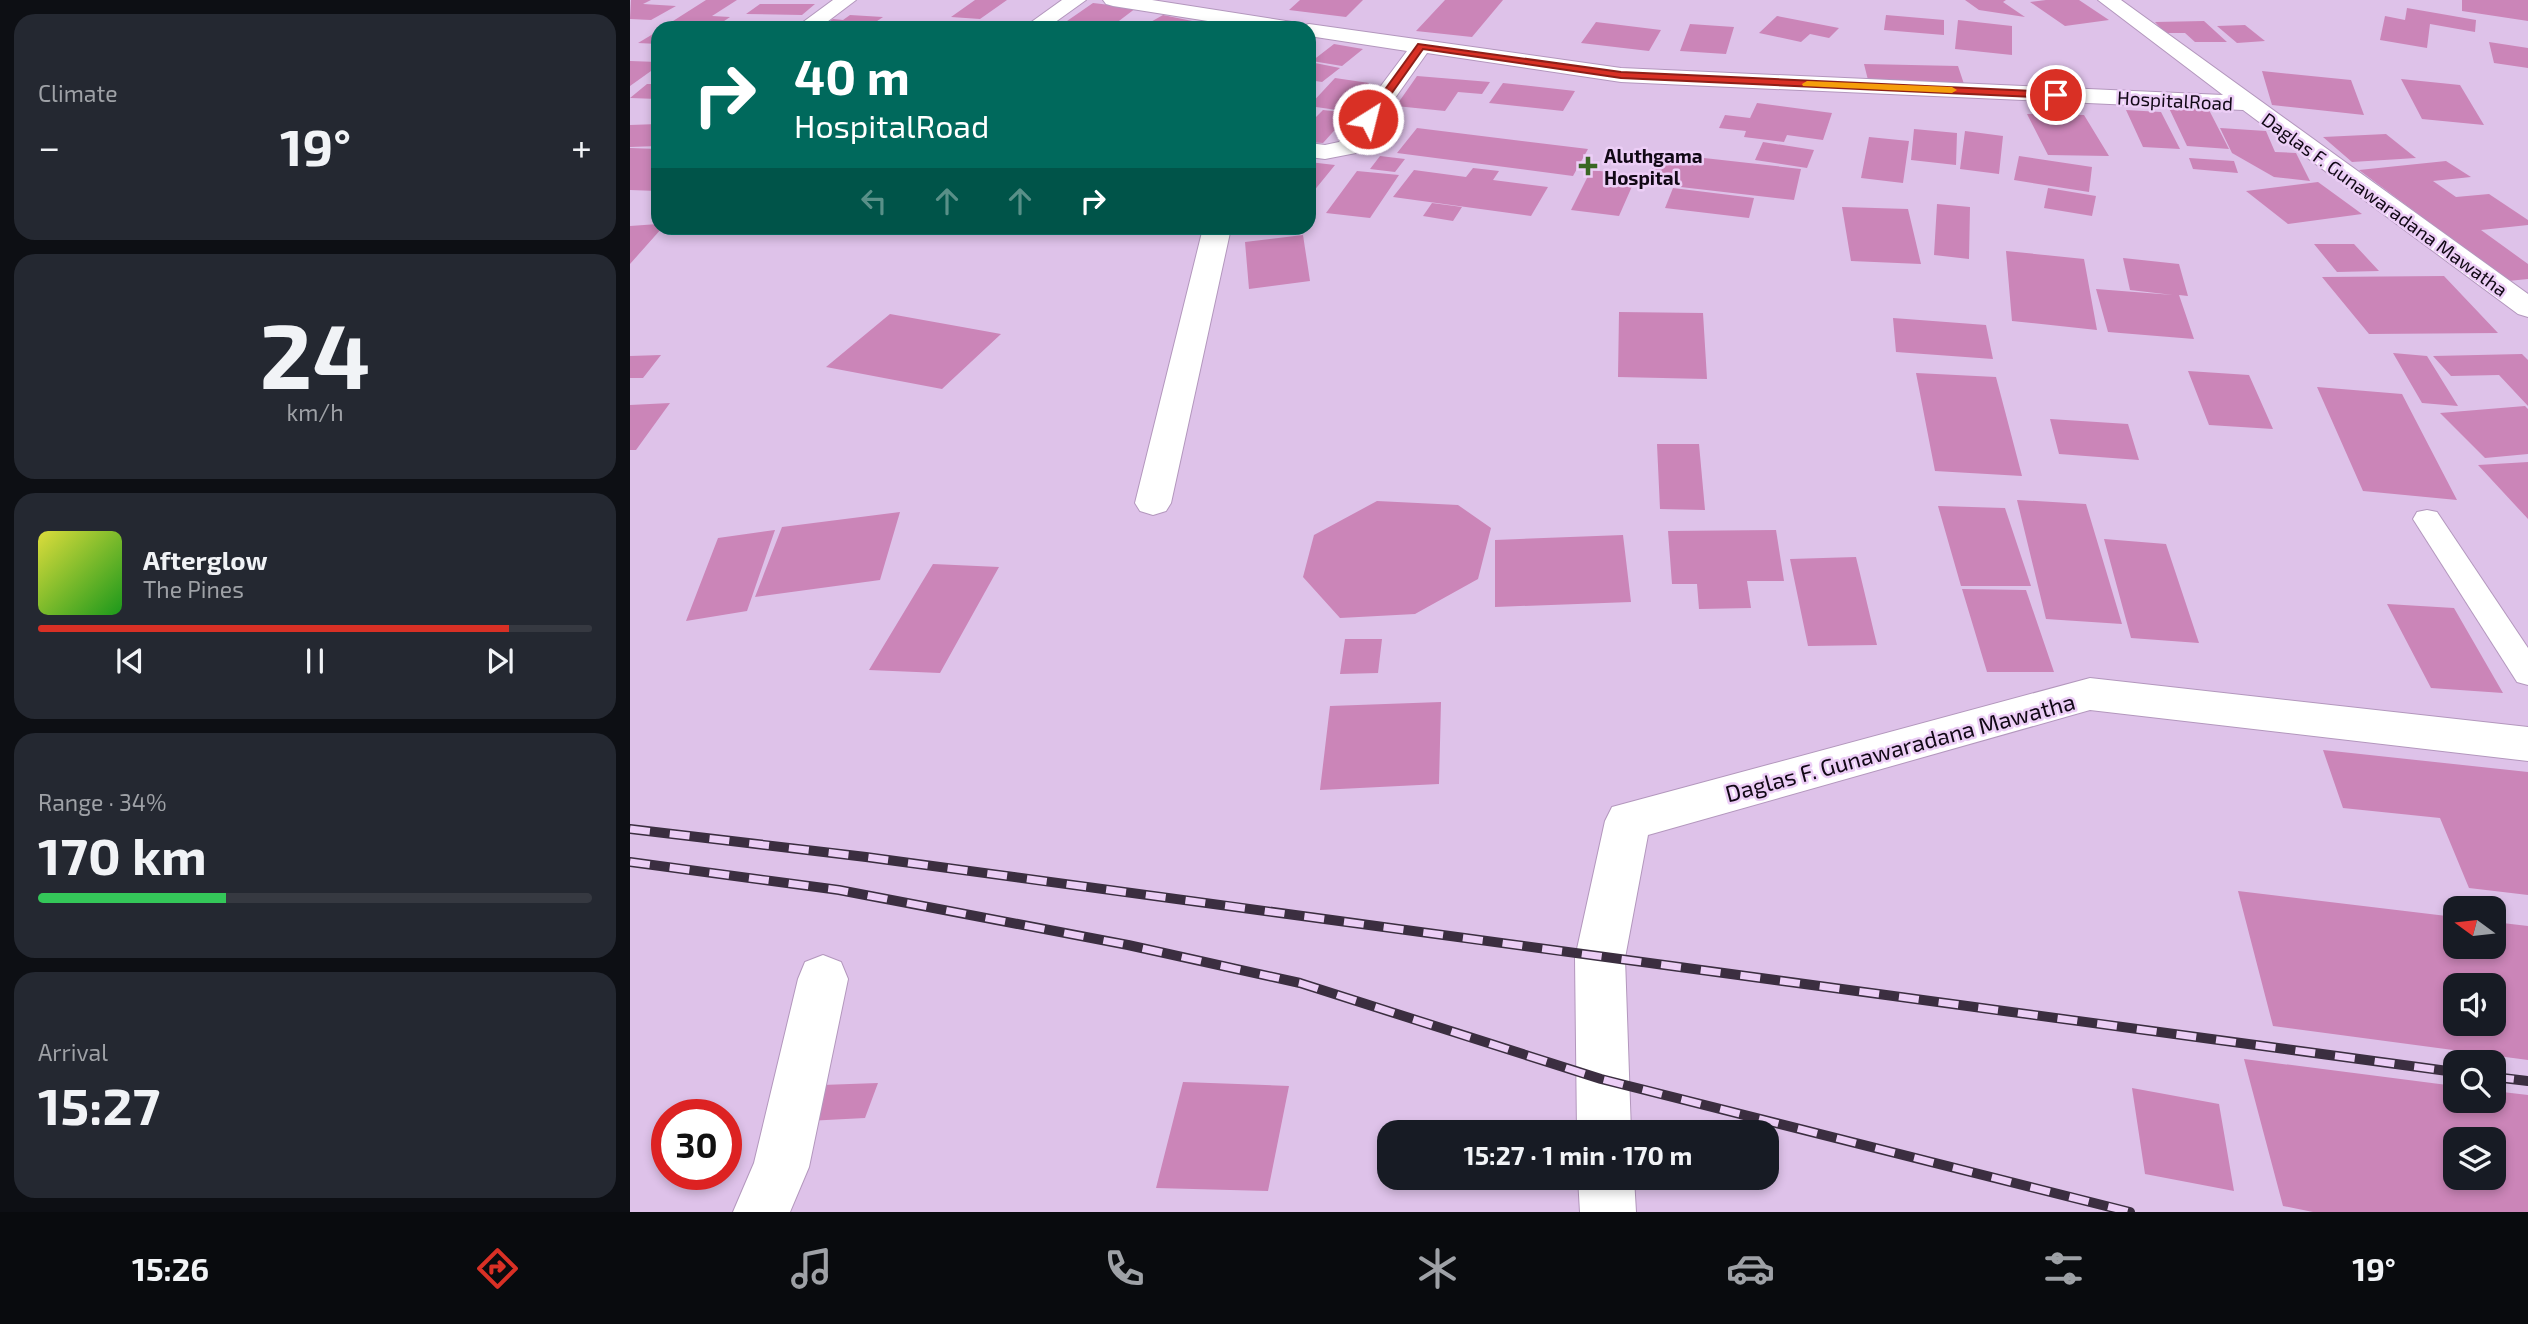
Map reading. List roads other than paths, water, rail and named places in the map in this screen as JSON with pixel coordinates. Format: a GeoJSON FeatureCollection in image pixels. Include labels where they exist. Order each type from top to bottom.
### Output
{"type":"FeatureCollection","features":[{"type":"Feature","properties":{"kind":"street"},"geometry":{"type":"LineString","coordinates":[[815,21],[846,0]]}},
{"type":"Feature","properties":{"kind":"street"},"geometry":{"type":"LineString","coordinates":[[1044,21],[1076,0]]}},
{"type":"Feature","properties":{"kind":"street"},"geometry":{"type":"LineString","coordinates":[[1113,0],[1221,21]]}},
{"type":"Feature","properties":{"kind":"street","name":"Daglas F. Gunawaradana Mawatha"},"geometry":{"type":"LineString","coordinates":[[2108,0],[2528,308]]}},
{"type":"Feature","properties":{"kind":"street","name":"HospitalRoad"},"geometry":{"type":"LineString","coordinates":[[1316,31],[1621,75],[2247,103]]}},
{"type":"Feature","properties":{"kind":"street"},"geometry":{"type":"LineString","coordinates":[[1316,151],[1348,148],[1421,46]]}},
{"type":"Feature","properties":{"kind":"street"},"geometry":{"type":"LineString","coordinates":[[1153,503],[1215,235]]}},
{"type":"Feature","properties":{"kind":"street","name":"Daglas F. Gunawaradana Mawatha"},"geometry":{"type":"LineString","coordinates":[[1604,1120],[1600,958],[1628,821],[2090,694],[2528,744]]}},
{"type":"Feature","properties":{"kind":"street"},"geometry":{"type":"LineString","coordinates":[[761,1212],[781,1167],[822,979]]}},
{"type":"Feature","properties":{"kind":"street"},"geometry":{"type":"LineString","coordinates":[[1607,1190],[1608,1212]]}},
{"type":"Feature","properties":{"kind":"lane"},"geometry":{"type":"LineString","coordinates":[[2427,519],[2528,673]]}},
{"type":"Feature","properties":{"kind":"railway"},"geometry":{"type":"LineString","coordinates":[[630,829],[866,857],[2443,1070]]}},
{"type":"Feature","properties":{"kind":"railway"},"geometry":{"type":"LineString","coordinates":[[630,862],[839,890],[1128,945],[1300,983],[1601,1079],[2130,1212]]}},
{"type":"Feature","properties":{"kind":"railway"},"geometry":{"type":"LineString","coordinates":[[2506,1078],[2528,1081]]}},
{"type":"Feature","properties":{"kind":"place","name":"Aluthgama Hospital"},"geometry":{"type":"Point","coordinates":[1588,166]}}]}
